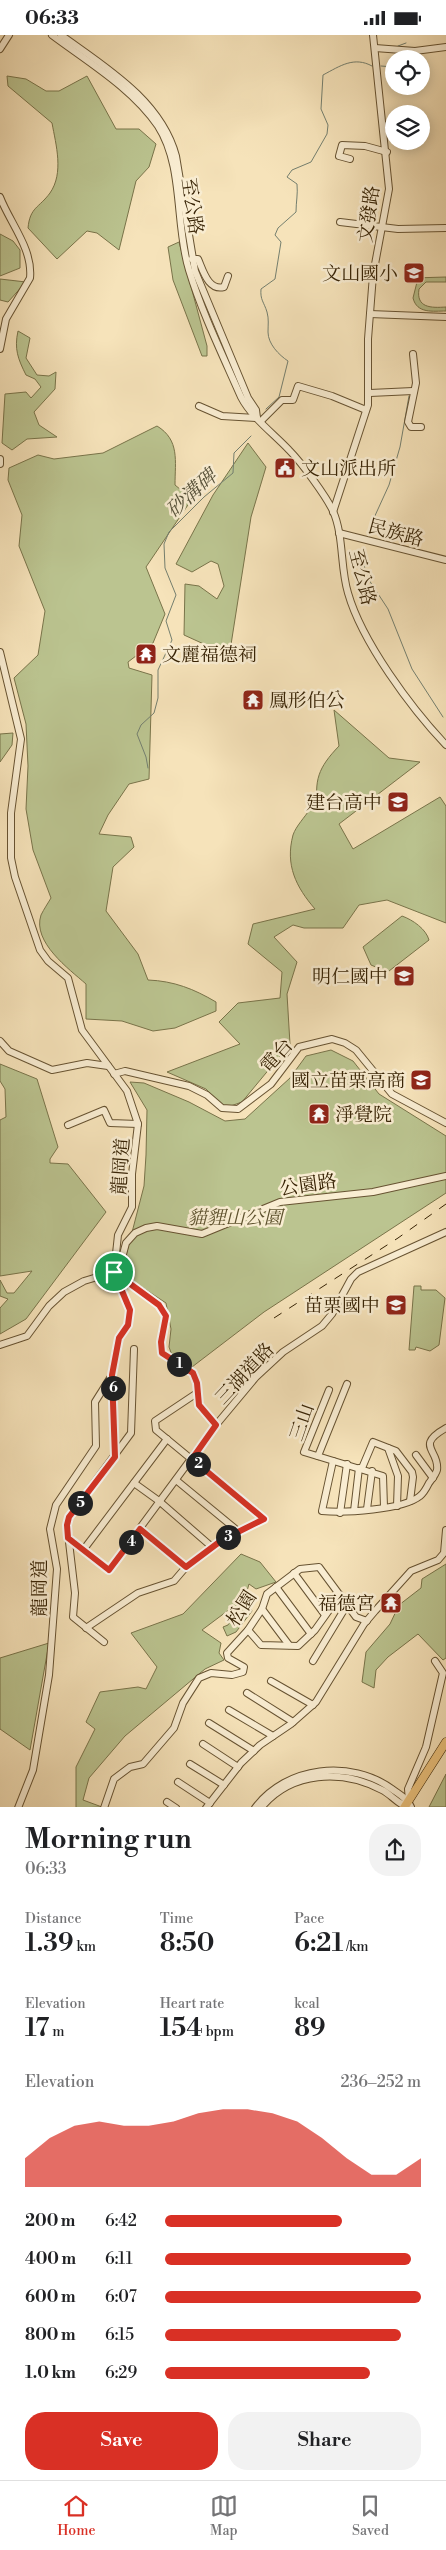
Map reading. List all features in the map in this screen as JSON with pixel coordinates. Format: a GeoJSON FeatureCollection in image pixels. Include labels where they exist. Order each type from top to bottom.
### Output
{"type":"FeatureCollection","features":[{"type":"Feature","properties":{"kind":"main road"},"geometry":{"type":"LineString","coordinates":[[408,1806],[446,1742]]}},
{"type":"Feature","properties":{"kind":"main road"},"geometry":{"type":"LineString","coordinates":[[408,1806],[446,1750]]}},
{"type":"Feature","properties":{"kind":"street"},"geometry":{"type":"LineString","coordinates":[[0,49],[9,35]]}},
{"type":"Feature","properties":{"kind":"street","name":"至公路"},"geometry":{"type":"LineString","coordinates":[[52,35],[109,73]]}},
{"type":"Feature","properties":{"kind":"street","name":"至公路"},"geometry":{"type":"LineString","coordinates":[[61,35],[109,73],[147,107],[158,127],[166,142],[192,259],[241,397],[249,411],[298,459],[333,512],[339,533],[347,591],[359,621],[392,677],[446,745]]}},
{"type":"Feature","properties":{"kind":"street","name":"文發路"},"geometry":{"type":"LineString","coordinates":[[333,512],[370,393],[368,339],[373,275],[389,189],[374,35]]}},
{"type":"Feature","properties":{"kind":"street"},"geometry":{"type":"LineString","coordinates":[[375,48],[415,51],[446,47]]}},
{"type":"Feature","properties":{"kind":"street"},"geometry":{"type":"LineString","coordinates":[[350,159],[339,156],[342,145],[365,146],[386,152]]}},
{"type":"Feature","properties":{"kind":"street"},"geometry":{"type":"LineString","coordinates":[[0,197],[20,237],[31,270],[30,278],[6,319],[0,349]]}},
{"type":"Feature","properties":{"kind":"street","name":"至公路"},"geometry":{"type":"LineString","coordinates":[[182,208],[189,271],[210,314]]}},
{"type":"Feature","properties":{"kind":"street"},"geometry":{"type":"LineString","coordinates":[[340,222],[383,227],[446,228]]}},
{"type":"Feature","properties":{"kind":"street"},"geometry":{"type":"LineString","coordinates":[[192,259],[198,259],[214,287],[224,287],[228,276]]}},
{"type":"Feature","properties":{"kind":"street"},"geometry":{"type":"LineString","coordinates":[[370,315],[446,317]]}},
{"type":"Feature","properties":{"kind":"street"},"geometry":{"type":"LineString","coordinates":[[413,353],[416,383],[408,422],[411,427],[421,427]]}},
{"type":"Feature","properties":{"kind":"street"},"geometry":{"type":"LineString","coordinates":[[199,406],[222,416],[259,420],[282,400],[293,400],[298,386],[366,410]]}},
{"type":"Feature","properties":{"kind":"street"},"geometry":{"type":"LineString","coordinates":[[370,393],[413,391]]}},
{"type":"Feature","properties":{"kind":"street"},"geometry":{"type":"LineString","coordinates":[[0,459],[0,464]]}},
{"type":"Feature","properties":{"kind":"street","name":"民族路"},"geometry":{"type":"LineString","coordinates":[[339,533],[446,560]]}},
{"type":"Feature","properties":{"kind":"street","name":"龍岡道"},"geometry":{"type":"LineString","coordinates":[[0,652],[3,683],[16,712],[21,739],[12,813],[12,858],[15,877],[40,950],[48,961],[68,978],[82,1030],[127,1091],[138,1124],[132,1174],[132,1207],[118,1235],[114,1272],[130,1310],[128,1325],[119,1338],[112,1375],[96,1402],[96,1446],[56,1505],[50,1529],[57,1569],[49,1675],[33,1770],[18,1807]]}},
{"type":"Feature","properties":{"kind":"street","name":"電台"},"geometry":{"type":"LineString","coordinates":[[114,1074],[125,1071],[178,1085],[189,1086],[207,1095],[222,1108],[238,1109],[271,1084],[299,1047],[332,1039],[356,1050],[392,1094],[446,1123]]}},
{"type":"Feature","properties":{"kind":"street"},"geometry":{"type":"LineString","coordinates":[[0,1041],[9,1051],[52,1070],[88,1063],[108,1066]]}},
{"type":"Feature","properties":{"kind":"street"},"geometry":{"type":"LineString","coordinates":[[68,1125],[104,1110],[110,1123],[138,1124]]}},
{"type":"Feature","properties":{"kind":"street","name":"公園路"},"geometry":{"type":"LineString","coordinates":[[114,1272],[122,1258],[126,1243],[135,1233],[146,1228],[157,1226],[202,1234],[280,1202],[382,1190],[446,1176]]}},
{"type":"Feature","properties":{"kind":"street","name":"三湖道路"},"geometry":{"type":"LineString","coordinates":[[114,1272],[159,1305],[166,1316],[161,1342],[162,1353],[193,1373],[197,1383],[199,1405],[216,1425],[266,1367],[283,1352],[322,1326],[332,1314],[350,1279],[358,1272],[446,1232]]}},
{"type":"Feature","properties":{"kind":"street"},"geometry":{"type":"LineString","coordinates":[[0,1345],[27,1336],[49,1306],[64,1292],[84,1281],[114,1272]]}},
{"type":"Feature","properties":{"kind":"street"},"geometry":{"type":"LineString","coordinates":[[104,1642],[72,1617],[75,1593],[67,1525],[69,1517],[131,1433],[134,1349]]}},
{"type":"Feature","properties":{"kind":"street"},"geometry":{"type":"LineString","coordinates":[[112,1375],[115,1457]]}},
{"type":"Feature","properties":{"kind":"street","name":"三山"},"geometry":{"type":"LineString","coordinates":[[318,1456],[347,1384]]}},
{"type":"Feature","properties":{"kind":"street","name":"三山"},"geometry":{"type":"LineString","coordinates":[[329,1391],[304,1452],[372,1471]]}},
{"type":"Feature","properties":{"kind":"street"},"geometry":{"type":"LineString","coordinates":[[86,1628],[138,1593],[174,1581],[186,1567],[212,1547],[238,1531],[264,1519],[156,1430],[155,1421],[197,1393]]}},
{"type":"Feature","properties":{"kind":"street"},"geometry":{"type":"LineString","coordinates":[[68,1538],[109,1570],[216,1425]]}},
{"type":"Feature","properties":{"kind":"street"},"geometry":{"type":"LineString","coordinates":[[333,1461],[322,1511],[340,1513],[397,1506],[421,1495],[433,1478],[437,1471],[430,1446],[431,1440],[446,1428]]}},
{"type":"Feature","properties":{"kind":"street"},"geometry":{"type":"LineString","coordinates":[[84,1549],[167,1439]]}},
{"type":"Feature","properties":{"kind":"street"},"geometry":{"type":"LineString","coordinates":[[354,1511],[360,1468],[373,1442],[388,1447],[400,1454],[412,1473],[410,1501]]}},
{"type":"Feature","properties":{"kind":"street"},"geometry":{"type":"LineString","coordinates":[[388,1447],[398,1476],[397,1506]]}},
{"type":"Feature","properties":{"kind":"street"},"geometry":{"type":"LineString","coordinates":[[416,1455],[433,1478]]}},
{"type":"Feature","properties":{"kind":"street"},"geometry":{"type":"LineString","coordinates":[[340,1513],[347,1464]]}},
{"type":"Feature","properties":{"kind":"street"},"geometry":{"type":"LineString","coordinates":[[367,1509],[372,1471],[383,1476],[384,1507]]}},
{"type":"Feature","properties":{"kind":"street"},"geometry":{"type":"LineString","coordinates":[[176,1480],[238,1531]]}},
{"type":"Feature","properties":{"kind":"street"},"geometry":{"type":"LineString","coordinates":[[134,1483],[159,1501],[212,1547]]}},
{"type":"Feature","properties":{"kind":"street"},"geometry":{"type":"LineString","coordinates":[[140,1529],[186,1567]]}},
{"type":"Feature","properties":{"kind":"street"},"geometry":{"type":"LineString","coordinates":[[178,1782],[208,1805],[238,1767],[254,1751],[294,1722],[313,1705],[367,1621],[411,1571],[438,1560],[444,1553],[446,1530]]}},
{"type":"Feature","properties":{"kind":"street","name":"松園"},"geometry":{"type":"LineString","coordinates":[[104,1807],[114,1779],[130,1767],[143,1764],[174,1728],[183,1703],[199,1677],[211,1673],[232,1675],[242,1672],[244,1667],[228,1658],[227,1653],[248,1630],[262,1609],[267,1594],[294,1573],[304,1567],[319,1567],[356,1617],[367,1621]]}},
{"type":"Feature","properties":{"kind":"street"},"geometry":{"type":"LineString","coordinates":[[294,1573],[325,1615]]}},
{"type":"Feature","properties":{"kind":"street"},"geometry":{"type":"LineString","coordinates":[[276,1587],[311,1633]]}},
{"type":"Feature","properties":{"kind":"street"},"geometry":{"type":"LineString","coordinates":[[248,1630],[261,1645],[298,1646],[311,1633],[340,1595]]}},
{"type":"Feature","properties":{"kind":"street"},"geometry":{"type":"LineString","coordinates":[[313,1661],[348,1605]]}},
{"type":"Feature","properties":{"kind":"street"},"geometry":{"type":"LineString","coordinates":[[262,1609],[290,1645]]}},
{"type":"Feature","properties":{"kind":"street"},"geometry":{"type":"LineString","coordinates":[[408,1806],[408,1789],[426,1747],[443,1673],[436,1661]]}},
{"type":"Feature","properties":{"kind":"street"},"geometry":{"type":"LineString","coordinates":[[271,1681],[313,1705]]}},
{"type":"Feature","properties":{"kind":"street"},"geometry":{"type":"LineString","coordinates":[[247,1693],[294,1722]]}},
{"type":"Feature","properties":{"kind":"street"},"geometry":{"type":"LineString","coordinates":[[228,1710],[273,1737]]}},
{"type":"Feature","properties":{"kind":"street"},"geometry":{"type":"LineString","coordinates":[[209,1723],[254,1751]]}},
{"type":"Feature","properties":{"kind":"street"},"geometry":{"type":"LineString","coordinates":[[203,1744],[238,1767]]}},
{"type":"Feature","properties":{"kind":"street"},"geometry":{"type":"LineString","coordinates":[[190,1764],[224,1785]]}},
{"type":"Feature","properties":{"kind":"street"},"geometry":{"type":"LineString","coordinates":[[254,1807],[286,1781],[305,1775],[340,1770],[370,1776],[408,1806]]}},
{"type":"Feature","properties":{"kind":"street"},"geometry":{"type":"LineString","coordinates":[[261,1807],[286,1785],[319,1777],[337,1775],[364,1781],[408,1806]]}},
{"type":"Feature","properties":{"kind":"street"},"geometry":{"type":"LineString","coordinates":[[167,1802],[176,1807]]}},
{"type":"Feature","properties":{"kind":"green space"},"geometry":{"type":"Polygon","coordinates":[[[7,76],[26,79],[46,91],[59,91],[87,76],[116,129],[139,129],[156,144],[149,167],[136,181],[119,250],[97,233],[87,231],[57,259],[28,228],[33,212],[50,193],[57,177],[57,150],[52,123],[8,86],[7,76]]]}},
{"type":"Feature","properties":{"kind":"green space"},"geometry":{"type":"Polygon","coordinates":[[[0,234],[13,241],[20,250],[20,268],[0,276],[0,234]]]}},
{"type":"Feature","properties":{"kind":"green space"},"geometry":{"type":"Polygon","coordinates":[[[179,242],[207,346],[207,356],[202,356],[173,280],[168,247],[179,242]]]}},
{"type":"Feature","properties":{"kind":"green space"},"geometry":{"type":"Polygon","coordinates":[[[446,277],[446,282],[426,282],[419,289],[419,295],[422,303],[430,307],[446,307],[446,311],[426,311],[418,307],[413,298],[417,282],[412,282],[412,278],[446,277]]]}},
{"type":"Feature","properties":{"kind":"green space"},"geometry":{"type":"Polygon","coordinates":[[[0,279],[26,282],[8,302],[0,300],[0,279]]]}},
{"type":"Feature","properties":{"kind":"green space"},"geometry":{"type":"Polygon","coordinates":[[[18,331],[30,338],[26,358],[37,375],[49,376],[56,372],[55,389],[34,412],[39,425],[57,437],[27,439],[12,450],[2,443],[5,394],[26,392],[31,398],[41,387],[35,379],[26,375],[21,364],[17,349],[18,331]]]}},
{"type":"Feature","properties":{"kind":"green space"},"geometry":{"type":"Polygon","coordinates":[[[157,426],[170,438],[173,444],[175,452],[175,485],[192,499],[146,567],[165,614],[153,643],[128,662],[129,668],[152,675],[149,779],[129,784],[108,815],[99,834],[131,837],[134,847],[113,867],[106,911],[138,954],[148,980],[175,984],[200,993],[216,1002],[216,1011],[175,1028],[153,1031],[122,1021],[86,1019],[86,984],[62,963],[47,945],[42,935],[41,915],[51,898],[33,850],[26,809],[28,766],[26,724],[14,678],[38,655],[45,611],[19,546],[22,515],[8,480],[9,468],[38,455],[54,459],[103,453],[157,426]]]}},
{"type":"Feature","properties":{"kind":"green space"},"geometry":{"type":"Polygon","coordinates":[[[248,443],[266,467],[251,517],[230,651],[217,650],[184,635],[185,584],[199,586],[217,599],[224,586],[218,564],[211,561],[192,572],[176,564],[213,495],[248,443]]]}},
{"type":"Feature","properties":{"kind":"green space"},"geometry":{"type":"Polygon","coordinates":[[[334,710],[389,758],[420,762],[339,824],[353,849],[440,797],[446,806],[446,923],[387,900],[359,905],[343,928],[304,928],[293,925],[274,937],[297,962],[287,994],[290,1044],[242,1102],[225,1108],[206,1089],[167,1072],[240,1044],[219,1022],[238,1003],[280,998],[282,972],[248,944],[253,924],[315,909],[298,884],[291,866],[290,856],[293,835],[298,825],[310,809],[318,809],[317,782],[322,768],[339,746],[334,710]]]}},
{"type":"Feature","properties":{"kind":"green space"},"geometry":{"type":"Polygon","coordinates":[[[13,733],[12,745],[0,762],[0,734],[13,733]]]}},
{"type":"Feature","properties":{"kind":"green space"},"geometry":{"type":"Polygon","coordinates":[[[402,916],[418,925],[425,932],[429,940],[380,978],[378,977],[383,970],[371,965],[363,947],[402,916]]]}},
{"type":"Feature","properties":{"kind":"green space","name":"貓貍山公園"},"geometry":{"type":"Polygon","coordinates":[[[331,1050],[353,1061],[379,1094],[446,1136],[446,1193],[264,1312],[192,1367],[174,1361],[169,1347],[171,1329],[166,1303],[125,1276],[122,1271],[144,1186],[146,1155],[147,1110],[130,1082],[144,1083],[189,1102],[225,1121],[245,1119],[290,1078],[306,1056],[331,1050]]]}},
{"type":"Feature","properties":{"kind":"green space"},"geometry":{"type":"Polygon","coordinates":[[[0,1064],[37,1079],[58,1147],[50,1159],[50,1163],[68,1164],[106,1212],[26,1319],[0,1334],[0,1308],[8,1299],[0,1296],[0,1280],[7,1293],[14,1293],[32,1271],[0,1276],[0,1120],[6,1117],[5,1089],[0,1081],[0,1064]]]}},
{"type":"Feature","properties":{"kind":"green space"},"geometry":{"type":"Polygon","coordinates":[[[414,1286],[421,1286],[421,1290],[436,1290],[445,1298],[439,1345],[430,1351],[416,1347],[415,1350],[409,1350],[414,1286]]]}},
{"type":"Feature","properties":{"kind":"green space"},"geometry":{"type":"Polygon","coordinates":[[[241,1554],[260,1562],[276,1582],[256,1589],[249,1584],[245,1598],[252,1611],[236,1632],[227,1636],[223,1627],[228,1625],[236,1612],[230,1609],[202,1630],[221,1643],[219,1653],[224,1660],[205,1669],[125,1736],[89,1778],[83,1800],[102,1807],[76,1807],[76,1767],[95,1729],[86,1722],[100,1692],[138,1687],[146,1689],[157,1667],[131,1633],[183,1614],[241,1554]]]}},
{"type":"Feature","properties":{"kind":"green space"},"geometry":{"type":"Polygon","coordinates":[[[446,1564],[446,1658],[443,1660],[418,1634],[388,1657],[376,1670],[374,1688],[362,1682],[366,1652],[390,1624],[399,1605],[421,1588],[422,1579],[446,1564]]]}},
{"type":"Feature","properties":{"kind":"green space"},"geometry":{"type":"Polygon","coordinates":[[[49,1643],[30,1750],[0,1729],[0,1658],[49,1643]]]}},
{"type":"Feature","properties":{"kind":"green space"},"geometry":{"type":"Polygon","coordinates":[[[446,1774],[446,1807],[429,1807],[446,1774]]]}},
{"type":"Feature","properties":{"kind":"waterway","name":"砂溝碑"},"geometry":{"type":"LineString","coordinates":[[398,46],[406,43]]}},
{"type":"Feature","properties":{"kind":"waterway","name":"砂溝碑"},"geometry":{"type":"LineString","coordinates":[[266,409],[279,397],[288,361],[272,345],[268,336],[268,315],[261,293],[261,289],[275,279],[281,242],[275,235],[278,228],[296,212],[297,184],[287,177],[292,170],[311,162],[327,134],[328,125],[321,109],[323,75],[347,63],[359,62],[372,66]]}},
{"type":"Feature","properties":{"kind":"waterway","name":"砂溝碑"},"geometry":{"type":"LineString","coordinates":[[381,66],[385,66]]}},
{"type":"Feature","properties":{"kind":"waterway"},"geometry":{"type":"LineString","coordinates":[[368,531],[389,485],[400,447],[409,396]]}},
{"type":"Feature","properties":{"kind":"waterway","name":"砂溝碑"},"geometry":{"type":"LineString","coordinates":[[148,768],[137,734],[141,725],[154,713],[158,698],[158,670],[172,640],[166,621],[176,595],[165,568],[164,544],[169,532],[204,497],[233,473],[234,453],[251,436]]}},
{"type":"Feature","properties":{"kind":"waterway"},"geometry":{"type":"LineString","coordinates":[[363,561],[367,577],[388,609],[412,669],[443,717]]}},
{"type":"Feature","properties":{"kind":"railway"},"geometry":{"type":"LineString","coordinates":[[274,1318],[398,1238],[446,1204]]}},
{"type":"Feature","properties":{"kind":"place","name":"文山國小"},"geometry":{"type":"Point","coordinates":[414,273]}},
{"type":"Feature","properties":{"kind":"place","name":"文山派出所"},"geometry":{"type":"Point","coordinates":[285,468]}},
{"type":"Feature","properties":{"kind":"place","name":"文麗福德祠"},"geometry":{"type":"Point","coordinates":[146,654]}},
{"type":"Feature","properties":{"kind":"place","name":"鳳形伯公"},"geometry":{"type":"Point","coordinates":[253,700]}},
{"type":"Feature","properties":{"kind":"place","name":"建台高中"},"geometry":{"type":"Point","coordinates":[398,802]}},
{"type":"Feature","properties":{"kind":"place","name":"明仁國中"},"geometry":{"type":"Point","coordinates":[404,976]}},
{"type":"Feature","properties":{"kind":"place","name":"國立苗栗高商"},"geometry":{"type":"Point","coordinates":[421,1080]}},
{"type":"Feature","properties":{"kind":"place","name":"淨覺院"},"geometry":{"type":"Point","coordinates":[319,1114]}},
{"type":"Feature","properties":{"kind":"place","name":"苗栗國中"},"geometry":{"type":"Point","coordinates":[396,1305]}},
{"type":"Feature","properties":{"kind":"place","name":"福德宮"},"geometry":{"type":"Point","coordinates":[391,1603]}},
{"type":"Feature","properties":{"kind":"route"},"geometry":{"type":"LineString","coordinates":[[114,1272],[159,1305],[166,1316],[161,1342],[162,1353],[193,1373],[197,1383],[199,1405],[216,1425],[192,1459],[264,1519],[222,1540],[186,1567],[140,1529],[109,1570],[68,1538],[67,1525],[69,1517],[115,1457],[112,1375],[119,1338],[128,1325],[130,1310],[114,1272]]}}]}
